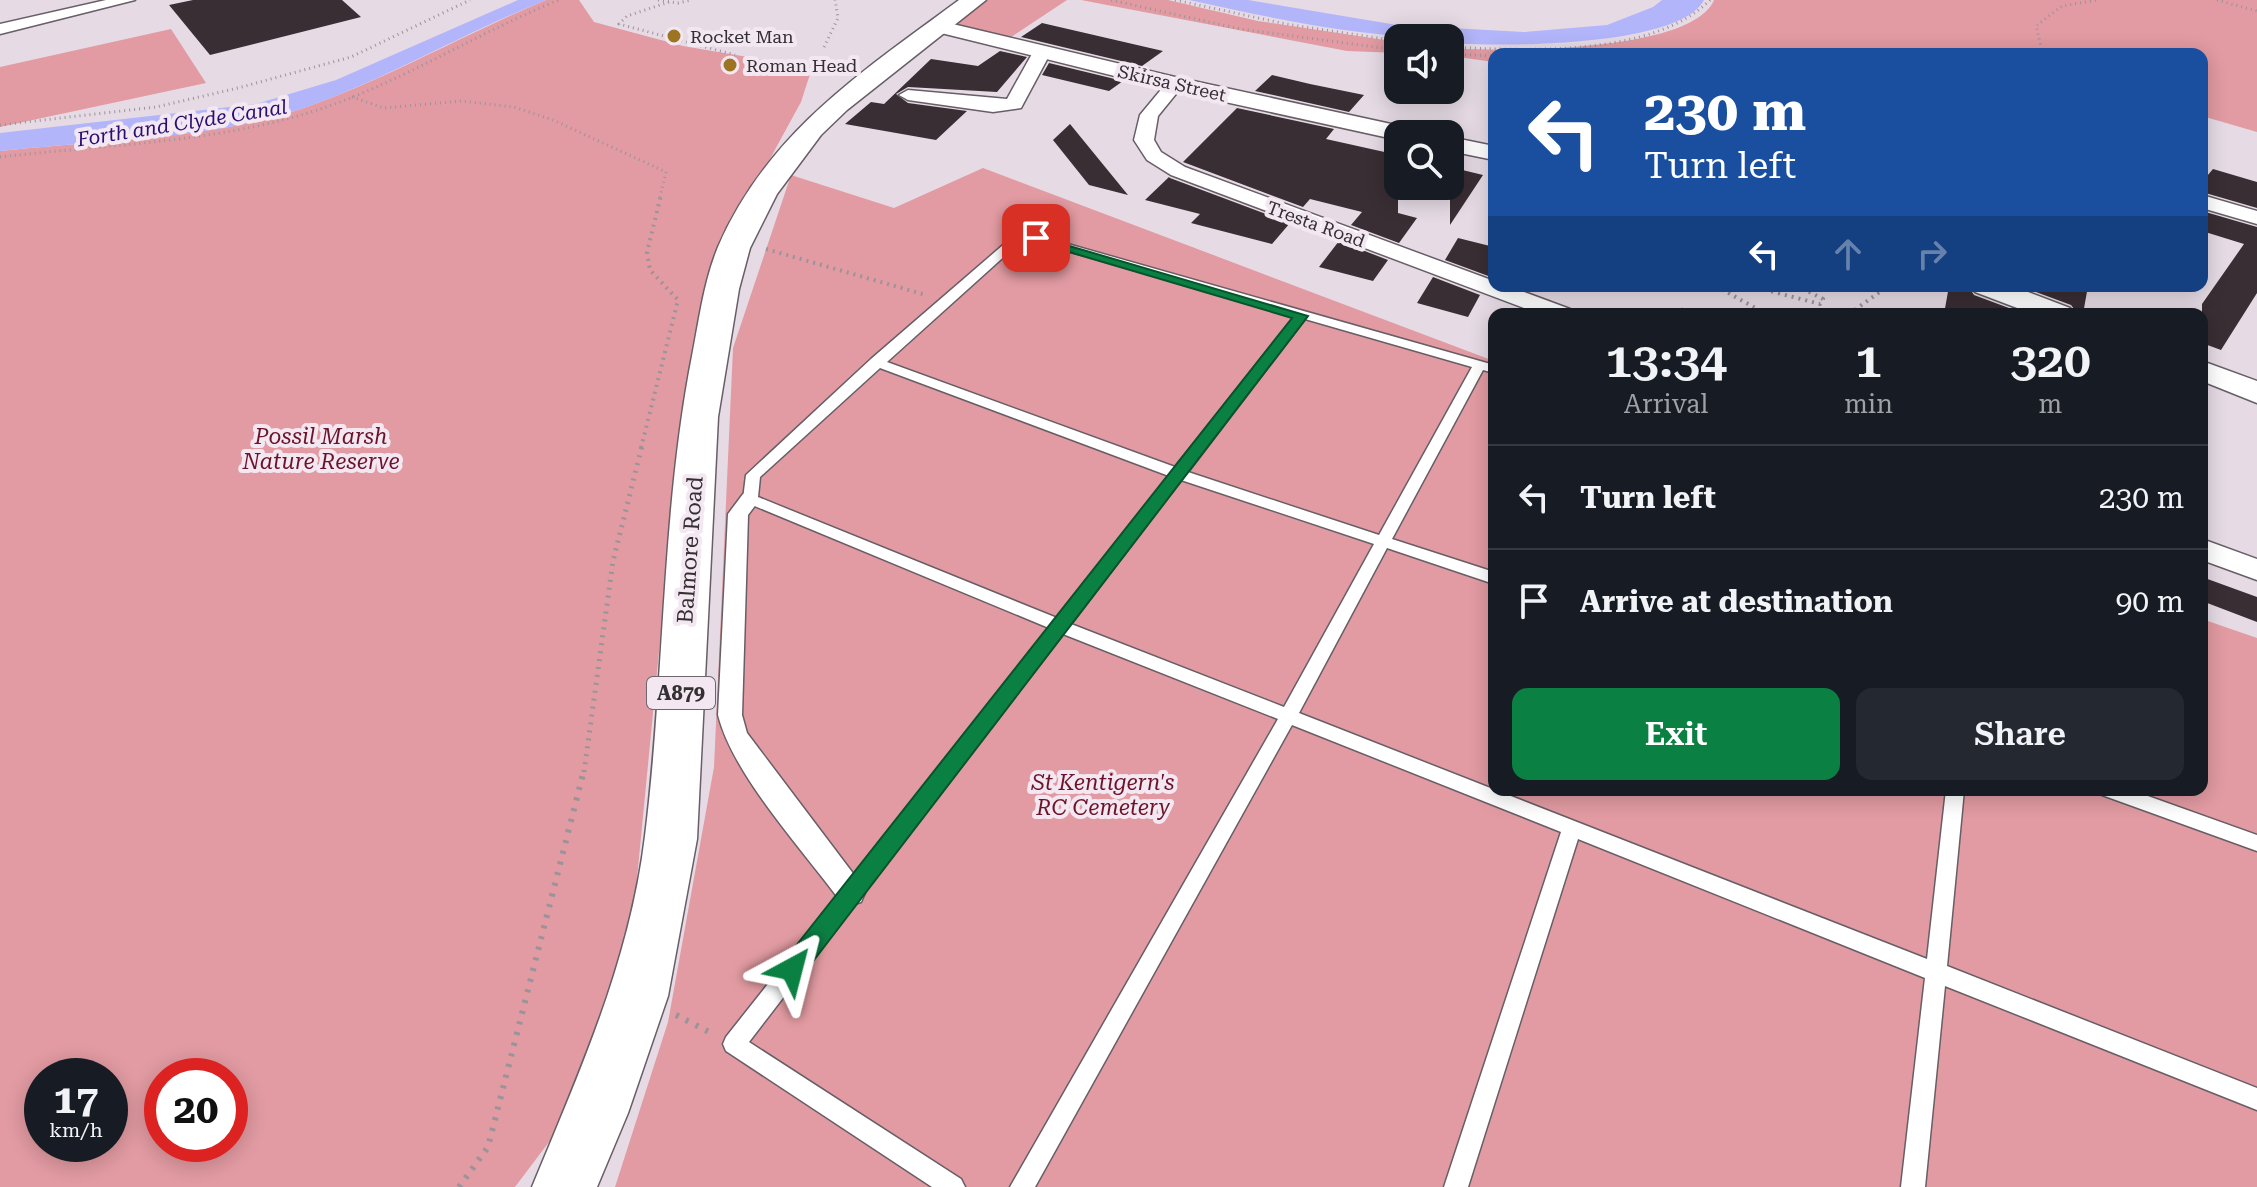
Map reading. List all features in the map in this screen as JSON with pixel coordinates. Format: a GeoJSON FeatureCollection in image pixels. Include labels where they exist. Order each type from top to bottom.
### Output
{"type":"FeatureCollection","features":[{"type":"Feature","properties":{"kind":"main road","name":"Balmore Road"},"geometry":{"type":"LineString","coordinates":[[564,1187],[597,1113],[639,996],[671,839],[699,417],[722,289],[738,240],[763,193],[811,129],[837,104],[974,0]]}},
{"type":"Feature","properties":{"kind":"street"},"geometry":{"type":"LineString","coordinates":[[0,29],[127,0]]}},
{"type":"Feature","properties":{"kind":"street","name":"Skirsa Street"},"geometry":{"type":"LineString","coordinates":[[940,27],[1175,84],[1384,129]]}},
{"type":"Feature","properties":{"kind":"street"},"geometry":{"type":"LineString","coordinates":[[908,95],[993,106],[1014,104],[1042,52]]}},
{"type":"Feature","properties":{"kind":"street","name":"Tresta Road"},"geometry":{"type":"LineString","coordinates":[[1175,84],[1149,115],[1144,140],[1154,156],[1178,171],[1488,286]]}},
{"type":"Feature","properties":{"kind":"street"},"geometry":{"type":"LineString","coordinates":[[1464,147],[1488,152]]}},
{"type":"Feature","properties":{"kind":"street"},"geometry":{"type":"LineString","coordinates":[[2208,203],[2257,218]]}},
{"type":"Feature","properties":{"kind":"street","name":"Tresta Road"},"geometry":{"type":"LineString","coordinates":[[1503,292],[1546,308]]}},
{"type":"Feature","properties":{"kind":"street"},"geometry":{"type":"LineString","coordinates":[[2001,292],[2044,308]]}},
{"type":"Feature","properties":{"kind":"street"},"geometry":{"type":"LineString","coordinates":[[2208,373],[2257,393]]}},
{"type":"Feature","properties":{"kind":"street"},"geometry":{"type":"LineString","coordinates":[[750,499],[738,514],[730,715],[748,757],[851,893]]}},
{"type":"Feature","properties":{"kind":"street"},"geometry":{"type":"LineString","coordinates":[[2208,551],[2257,570]]}},
{"type":"Feature","properties":{"kind":"lane"},"geometry":{"type":"LineString","coordinates":[[1022,1187],[1289,715],[1383,541],[1487,366],[1301,316],[1036,238],[1014,241],[753,475],[750,499],[1058,625],[1289,715],[1488,794]]}},
{"type":"Feature","properties":{"kind":"lane"},"geometry":{"type":"LineString","coordinates":[[953,1187],[734,1044],[1301,316]]}},
{"type":"Feature","properties":{"kind":"lane"},"geometry":{"type":"LineString","coordinates":[[876,362],[1176,473],[1488,576]]}},
{"type":"Feature","properties":{"kind":"lane"},"geometry":{"type":"LineString","coordinates":[[1492,796],[2257,1099]]}},
{"type":"Feature","properties":{"kind":"lane"},"geometry":{"type":"LineString","coordinates":[[1913,1187],[1954,796]]}},
{"type":"Feature","properties":{"kind":"lane"},"geometry":{"type":"LineString","coordinates":[[2126,796],[2257,843]]}},
{"type":"Feature","properties":{"kind":"lane"},"geometry":{"type":"LineString","coordinates":[[1456,1187],[1572,828]]}},
{"type":"Feature","properties":{"kind":"path"},"geometry":{"type":"LineString","coordinates":[[0,125],[156,107],[238,88],[351,57],[470,0]]}},
{"type":"Feature","properties":{"kind":"path"},"geometry":{"type":"LineString","coordinates":[[0,157],[216,132],[310,112],[352,97],[496,26],[559,0]]}},
{"type":"Feature","properties":{"kind":"path"},"geometry":{"type":"LineString","coordinates":[[658,0],[669,2]]}},
{"type":"Feature","properties":{"kind":"path"},"geometry":{"type":"LineString","coordinates":[[691,0],[669,2],[627,16],[619,24],[735,55]]}},
{"type":"Feature","properties":{"kind":"path"},"geometry":{"type":"LineString","coordinates":[[824,47],[839,21],[840,11],[835,0]]}},
{"type":"Feature","properties":{"kind":"path"},"geometry":{"type":"LineString","coordinates":[[1111,0],[1240,29],[1384,48]]}},
{"type":"Feature","properties":{"kind":"path"},"geometry":{"type":"LineString","coordinates":[[1175,0],[1286,24],[1384,39]]}},
{"type":"Feature","properties":{"kind":"path"},"geometry":{"type":"LineString","coordinates":[[1529,48],[1574,46],[1666,30],[1691,19],[1710,0]]}},
{"type":"Feature","properties":{"kind":"path"},"geometry":{"type":"LineString","coordinates":[[2042,48],[2036,26],[2062,6],[2097,0]]}},
{"type":"Feature","properties":{"kind":"path"},"geometry":{"type":"LineString","coordinates":[[2217,0],[2257,11]]}},
{"type":"Feature","properties":{"kind":"path"},"geometry":{"type":"LineString","coordinates":[[1574,46],[1583,48]]}},
{"type":"Feature","properties":{"kind":"path"},"geometry":{"type":"LineString","coordinates":[[1464,47],[1488,48]]}},
{"type":"Feature","properties":{"kind":"path"},"geometry":{"type":"LineString","coordinates":[[1464,55],[1488,56]]}},
{"type":"Feature","properties":{"kind":"path"},"geometry":{"type":"LineString","coordinates":[[352,97],[384,108],[461,101],[514,107],[553,120],[666,172],[647,252],[650,270],[678,300],[613,561],[584,770],[488,1147],[459,1187]]}},
{"type":"Feature","properties":{"kind":"path"},"geometry":{"type":"LineString","coordinates":[[738,240],[946,301]]}},
{"type":"Feature","properties":{"kind":"path"},"geometry":{"type":"LineString","coordinates":[[1727,292],[1755,308]]}},
{"type":"Feature","properties":{"kind":"path"},"geometry":{"type":"LineString","coordinates":[[1774,292],[1820,304],[1823,299],[1810,292]]}},
{"type":"Feature","properties":{"kind":"path"},"geometry":{"type":"LineString","coordinates":[[1857,308],[1880,292]]}},
{"type":"Feature","properties":{"kind":"path"},"geometry":{"type":"LineString","coordinates":[[639,996],[734,1044]]}},
{"type":"Feature","properties":{"kind":"green space","name":"Possil Marsh Nature Reserve"},"geometry":{"type":"Polygon","coordinates":[[[546,0],[579,0],[594,22],[683,46],[812,68],[801,102],[728,236],[669,548],[635,899],[583,1097],[515,1187],[0,1187],[0,151],[225,128],[295,111],[391,72],[546,0]]]}},
{"type":"Feature","properties":{"kind":"green space"},"geometry":{"type":"Polygon","coordinates":[[[984,0],[1067,0],[1005,41],[948,27],[984,0]]]}},
{"type":"Feature","properties":{"kind":"green space"},"geometry":{"type":"Polygon","coordinates":[[[1081,0],[1168,0],[1258,21],[1384,40],[1384,52],[1347,51],[1081,0]]]}},
{"type":"Feature","properties":{"kind":"green space"},"geometry":{"type":"Polygon","coordinates":[[[1714,0],[2257,0],[2257,132],[2208,118],[2208,48],[1560,48],[1634,40],[1670,30],[1698,17],[1714,0]]]}},
{"type":"Feature","properties":{"kind":"green space"},"geometry":{"type":"Polygon","coordinates":[[[171,29],[206,83],[0,127],[0,67],[171,29]]]}},
{"type":"Feature","properties":{"kind":"green space"},"geometry":{"type":"Polygon","coordinates":[[[1464,48],[1488,49],[1488,61],[1464,58],[1464,48]]]}},
{"type":"Feature","properties":{"kind":"green space","name":"St Kentigern's RC Cemetery"},"geometry":{"type":"Polygon","coordinates":[[[983,168],[1488,359],[1488,796],[2208,796],[2208,621],[2257,638],[2257,1187],[615,1187],[668,1022],[714,767],[733,348],[791,175],[894,208],[983,168]]]}},
{"type":"Feature","properties":{"kind":"water","name":"Forth and Clyde Canal"},"geometry":{"type":"Polygon","coordinates":[[[518,0],[546,0],[359,86],[295,111],[225,128],[0,151],[0,133],[256,104],[336,80],[518,0]]]}},
{"type":"Feature","properties":{"kind":"water"},"geometry":{"type":"Polygon","coordinates":[[[1189,0],[1248,0],[1391,24],[1384,24],[1384,35],[1286,20],[1189,0]]]}},
{"type":"Feature","properties":{"kind":"water"},"geometry":{"type":"Polygon","coordinates":[[[1662,0],[1704,0],[1688,16],[1661,27],[1626,35],[1587,41],[1464,43],[1464,29],[1524,32],[1607,25],[1653,7],[1662,0]]]}},
{"type":"Feature","properties":{"kind":"building"},"geometry":{"type":"Polygon","coordinates":[[[193,0],[342,0],[361,17],[210,55],[169,5],[193,0]]]}},
{"type":"Feature","properties":{"kind":"building"},"geometry":{"type":"Polygon","coordinates":[[[1042,23],[1163,51],[1142,66],[1021,37],[1042,23]]]}},
{"type":"Feature","properties":{"kind":"building"},"geometry":{"type":"Polygon","coordinates":[[[1000,51],[1027,57],[997,92],[908,87],[896,94],[908,103],[967,111],[936,140],[845,124],[871,102],[884,104],[931,59],[978,66],[1000,51]]]}},
{"type":"Feature","properties":{"kind":"building"},"geometry":{"type":"Polygon","coordinates":[[[1049,63],[1123,81],[1109,91],[1042,75],[1049,63]]]}},
{"type":"Feature","properties":{"kind":"building"},"geometry":{"type":"Polygon","coordinates":[[[1272,75],[1364,95],[1349,112],[1255,91],[1272,75]]]}},
{"type":"Feature","properties":{"kind":"building"},"geometry":{"type":"Polygon","coordinates":[[[1237,108],[1334,129],[1326,139],[1384,152],[1384,200],[1398,200],[1398,213],[1417,218],[1399,243],[1351,225],[1362,212],[1310,199],[1303,207],[1183,162],[1237,108]]]}},
{"type":"Feature","properties":{"kind":"building"},"geometry":{"type":"Polygon","coordinates":[[[1070,124],[1128,195],[1089,185],[1053,140],[1070,124]]]}},
{"type":"Feature","properties":{"kind":"building"},"geometry":{"type":"Polygon","coordinates":[[[2213,169],[2257,182],[2257,208],[2208,194],[2208,175],[2213,169]]]}},
{"type":"Feature","properties":{"kind":"building"},"geometry":{"type":"Polygon","coordinates":[[[1464,170],[1483,175],[1450,225],[1450,200],[1464,200],[1464,170]]]}},
{"type":"Feature","properties":{"kind":"building"},"geometry":{"type":"Polygon","coordinates":[[[1169,177],[1290,223],[1272,244],[1191,223],[1200,214],[1145,200],[1169,177]]]}},
{"type":"Feature","properties":{"kind":"building"},"geometry":{"type":"Polygon","coordinates":[[[2208,213],[2257,227],[2257,293],[2221,350],[2208,345],[2208,308],[2202,308],[2202,304],[2244,244],[2208,233],[2208,213]]]}},
{"type":"Feature","properties":{"kind":"building"},"geometry":{"type":"Polygon","coordinates":[[[1458,238],[1488,246],[1488,276],[1445,260],[1458,238]]]}},
{"type":"Feature","properties":{"kind":"building"},"geometry":{"type":"Polygon","coordinates":[[[1339,241],[1388,260],[1373,281],[1319,267],[1339,241]]]}},
{"type":"Feature","properties":{"kind":"building"},"geometry":{"type":"Polygon","coordinates":[[[1433,277],[1480,295],[1468,317],[1417,303],[1433,277]]]}},
{"type":"Feature","properties":{"kind":"building"},"geometry":{"type":"Polygon","coordinates":[[[1948,292],[1972,292],[2009,308],[1945,308],[1948,292]]]}},
{"type":"Feature","properties":{"kind":"building"},"geometry":{"type":"Polygon","coordinates":[[[2036,292],[2087,292],[2084,308],[2073,308],[2036,292]]]}},
{"type":"Feature","properties":{"kind":"building"},"geometry":{"type":"Polygon","coordinates":[[[2208,579],[2257,597],[2257,622],[2208,603],[2208,579]]]}},
{"type":"Feature","properties":{"kind":"place","name":"Rocket Man"},"geometry":{"type":"Point","coordinates":[674,36]}},
{"type":"Feature","properties":{"kind":"place","name":"Roman Head"},"geometry":{"type":"Point","coordinates":[730,65]}},
{"type":"Feature","properties":{"kind":"route"},"geometry":{"type":"LineString","coordinates":[[792,969],[1301,316],[1036,238]]}}]}
